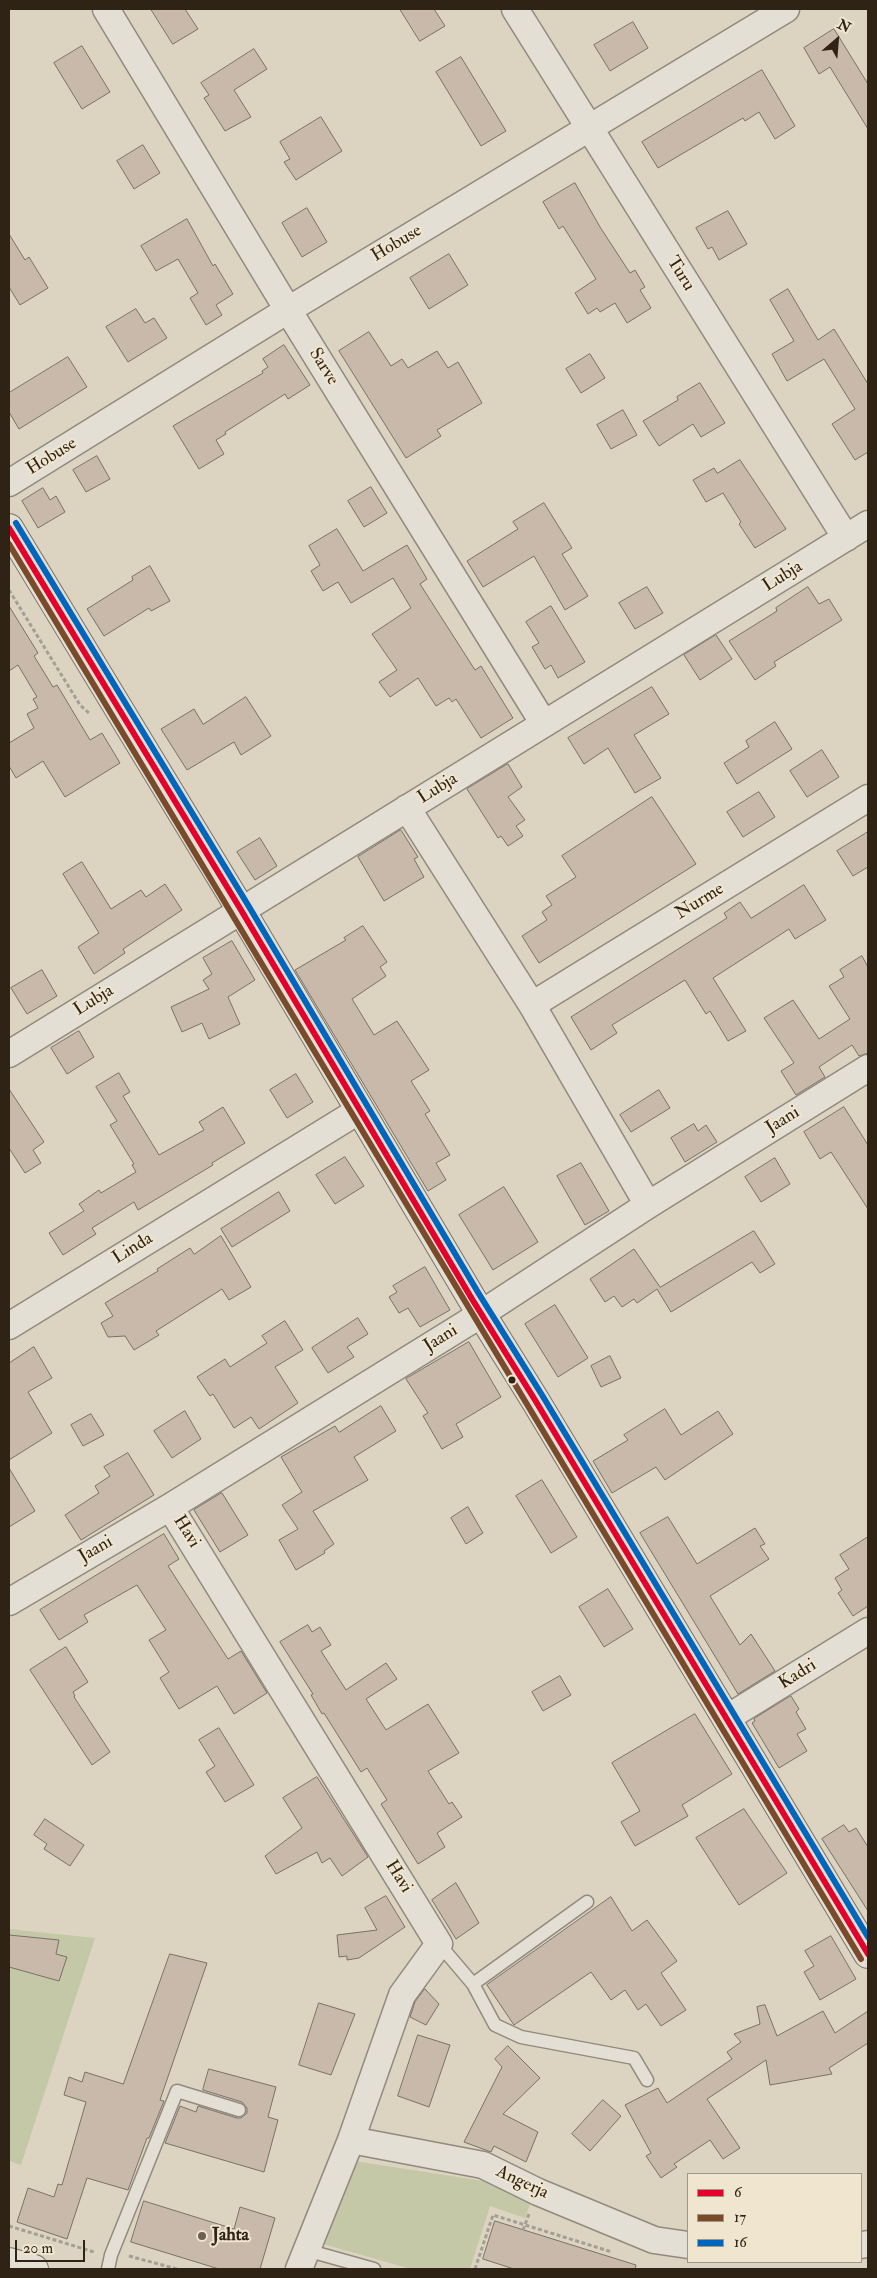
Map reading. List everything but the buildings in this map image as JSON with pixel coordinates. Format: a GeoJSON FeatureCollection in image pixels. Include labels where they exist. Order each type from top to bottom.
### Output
{"type":"FeatureCollection","features":[{"type":"Feature","properties":{"kind":"street","name":"Sarve"},"geometry":{"type":"LineString","coordinates":[[106,9],[288,310],[544,724]]}},
{"type":"Feature","properties":{"kind":"street","name":"Turu"},"geometry":{"type":"LineString","coordinates":[[515,9],[846,538]]}},
{"type":"Feature","properties":{"kind":"street","name":"Hobuse"},"geometry":{"type":"LineString","coordinates":[[9,483],[288,310],[786,9]]}},
{"type":"Feature","properties":{"kind":"street","name":"Lubja"},"geometry":{"type":"LineString","coordinates":[[9,1054],[868,524]]}},
{"type":"Feature","properties":{"kind":"street"},"geometry":{"type":"LineString","coordinates":[[9,528],[241,910],[481,1314],[868,1954]]}},
{"type":"Feature","properties":{"kind":"street","name":"Nurme"},"geometry":{"type":"LineString","coordinates":[[532,1005],[868,798]]}},
{"type":"Feature","properties":{"kind":"street"},"geometry":{"type":"LineString","coordinates":[[407,808],[532,1005],[648,1205]]}},
{"type":"Feature","properties":{"kind":"street","name":"Jaani"},"geometry":{"type":"LineString","coordinates":[[9,1602],[170,1506],[481,1314],[648,1205],[868,1068]]}},
{"type":"Feature","properties":{"kind":"street","name":"Linda"},"geometry":{"type":"LineString","coordinates":[[9,1326],[360,1110]]}},
{"type":"Feature","properties":{"kind":"street","name":"Havi"},"geometry":{"type":"LineString","coordinates":[[170,1506],[439,1944]]}},
{"type":"Feature","properties":{"kind":"street","name":"Kadri"},"geometry":{"type":"LineString","coordinates":[[727,1718],[868,1631]]}},
{"type":"Feature","properties":{"kind":"street"},"geometry":{"type":"LineString","coordinates":[[303,2260],[351,2140],[402,1995],[439,1944]]}},
{"type":"Feature","properties":{"kind":"street","name":"Angerja"},"geometry":{"type":"LineString","coordinates":[[351,2140],[484,2165],[538,2192],[654,2240],[687,2245]]}},
{"type":"Feature","properties":{"kind":"street"},"geometry":{"type":"LineString","coordinates":[[9,2262],[34,2269]]}},
{"type":"Feature","properties":{"kind":"lane"},"geometry":{"type":"LineString","coordinates":[[473,1984],[588,1902]]}},
{"type":"Feature","properties":{"kind":"lane"},"geometry":{"type":"LineString","coordinates":[[439,1944],[473,1984],[495,2025],[520,2037],[634,2058],[647,2080]]}},
{"type":"Feature","properties":{"kind":"lane"},"geometry":{"type":"LineString","coordinates":[[108,2269],[111,2254],[177,2091],[239,2110]]}},
{"type":"Feature","properties":{"kind":"lane"},"geometry":{"type":"LineString","coordinates":[[303,2260],[374,2269]]}},
{"type":"Feature","properties":{"kind":"path"},"geometry":{"type":"LineString","coordinates":[[9,590],[80,705],[93,717]]}},
{"type":"Feature","properties":{"kind":"path"},"geometry":{"type":"LineString","coordinates":[[475,2269],[493,2215],[615,2253]]}},
{"type":"Feature","properties":{"kind":"path"},"geometry":{"type":"LineString","coordinates":[[578,2247],[581,2233]]}},
{"type":"Feature","properties":{"kind":"green space"},"geometry":{"type":"Polygon","coordinates":[[[9,1929],[95,1938],[21,2165],[9,2161],[9,1929]]]}},
{"type":"Feature","properties":{"kind":"green space"},"geometry":{"type":"Polygon","coordinates":[[[354,2161],[490,2182],[532,2199],[525,2218],[490,2206],[470,2269],[411,2269],[323,2244],[354,2161]]]}},
{"type":"Feature","properties":{"kind":"transit line","name":"16"},"geometry":{"type":"LineString","coordinates":[[16,523],[248,905],[479,1294],[542,1395],[868,1937]]}},
{"type":"Feature","properties":{"kind":"transit line","name":"6"},"geometry":{"type":"LineString","coordinates":[[9,528],[241,910],[472,1299],[535,1400],[868,1954]]}},
{"type":"Feature","properties":{"kind":"transit line","name":"17"},"geometry":{"type":"LineString","coordinates":[[9,544],[861,1959]]}},
{"type":"Feature","properties":{"kind":"place","name":"Jahta"},"geometry":{"type":"Point","coordinates":[202,2236]}}]}
